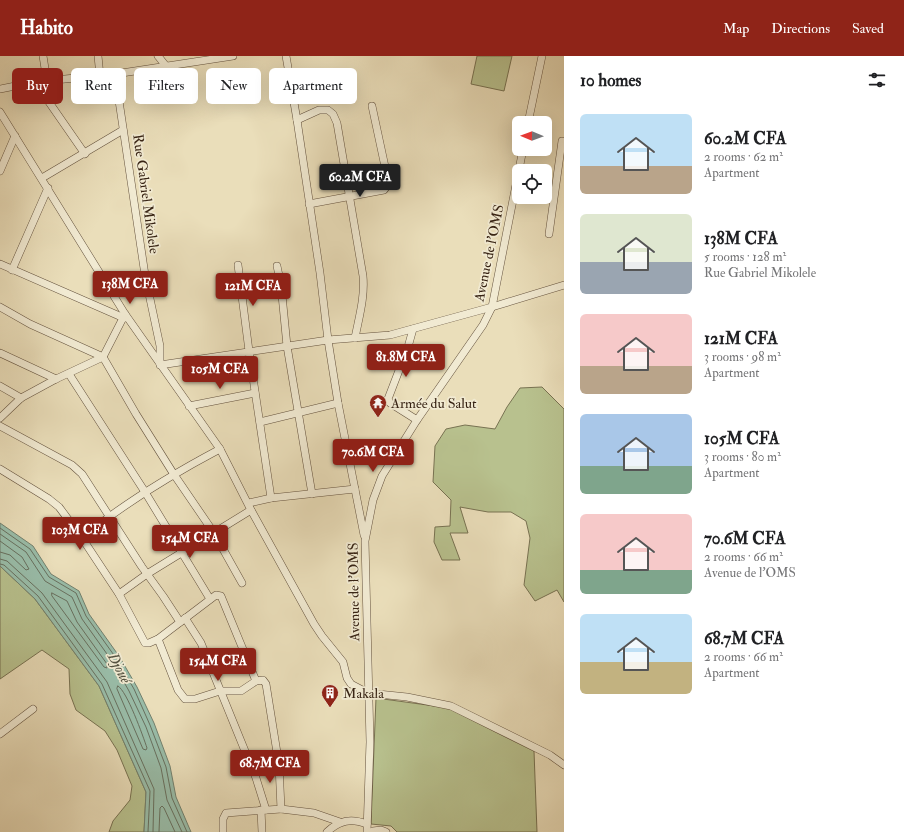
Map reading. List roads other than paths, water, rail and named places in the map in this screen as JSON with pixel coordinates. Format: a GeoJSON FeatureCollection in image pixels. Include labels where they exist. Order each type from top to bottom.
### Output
{"type":"FeatureCollection","features":[{"type":"Feature","properties":{"kind":"street"},"geometry":{"type":"LineString","coordinates":[[44,56],[45,68]]}},
{"type":"Feature","properties":{"kind":"street"},"geometry":{"type":"LineString","coordinates":[[98,56],[99,68]]}},
{"type":"Feature","properties":{"kind":"street"},"geometry":{"type":"LineString","coordinates":[[158,56],[166,66]]}},
{"type":"Feature","properties":{"kind":"street"},"geometry":{"type":"LineString","coordinates":[[126,72],[166,66],[188,60],[233,56]]}},
{"type":"Feature","properties":{"kind":"street"},"geometry":{"type":"LineString","coordinates":[[286,56],[320,273],[328,340],[338,403],[365,541]]}},
{"type":"Feature","properties":{"kind":"street"},"geometry":{"type":"LineString","coordinates":[[529,116],[542,56]]}},
{"type":"Feature","properties":{"kind":"street"},"geometry":{"type":"LineString","coordinates":[[0,89],[12,87]]}},
{"type":"Feature","properties":{"kind":"street"},"geometry":{"type":"LineString","coordinates":[[51,104],[84,154]]}},
{"type":"Feature","properties":{"kind":"street","name":"Rue Gabriel Mikolele"},"geometry":{"type":"LineString","coordinates":[[119,104],[145,275],[160,346],[160,365]]}},
{"type":"Feature","properties":{"kind":"street"},"geometry":{"type":"LineString","coordinates":[[309,204],[384,190],[387,186],[387,176],[372,106]]}},
{"type":"Feature","properties":{"kind":"street"},"geometry":{"type":"LineString","coordinates":[[297,120],[320,110],[328,110],[333,114],[337,123],[364,288],[355,338]]}},
{"type":"Feature","properties":{"kind":"street"},"geometry":{"type":"LineString","coordinates":[[0,112],[42,178],[124,316],[220,449],[314,624],[343,662],[347,678],[351,684],[368,693],[407,697],[451,706],[550,755],[564,765]]}},
{"type":"Feature","properties":{"kind":"street"},"geometry":{"type":"LineString","coordinates":[[42,178],[124,130]]}},
{"type":"Feature","properties":{"kind":"street"},"geometry":{"type":"LineString","coordinates":[[0,171],[15,136]]}},
{"type":"Feature","properties":{"kind":"street"},"geometry":{"type":"LineString","coordinates":[[549,234],[562,154],[562,141]]}},
{"type":"Feature","properties":{"kind":"street","name":"Avenue de l'OMS"},"geometry":{"type":"LineString","coordinates":[[367,832],[370,742],[365,541],[373,500],[382,476],[417,420],[483,325],[492,307],[522,156]]}},
{"type":"Feature","properties":{"kind":"street"},"geometry":{"type":"LineString","coordinates":[[12,270],[48,188]]}},
{"type":"Feature","properties":{"kind":"street"},"geometry":{"type":"LineString","coordinates":[[0,264],[124,316]]}},
{"type":"Feature","properties":{"kind":"street"},"geometry":{"type":"LineString","coordinates":[[238,265],[271,498]]}},
{"type":"Feature","properties":{"kind":"street"},"geometry":{"type":"LineString","coordinates":[[277,266],[283,297],[287,346],[312,494]]}},
{"type":"Feature","properties":{"kind":"street"},"geometry":{"type":"LineString","coordinates":[[160,365],[328,340],[390,334],[492,307],[564,285]]}},
{"type":"Feature","properties":{"kind":"street"},"geometry":{"type":"LineString","coordinates":[[0,307],[30,324],[103,357],[173,474],[214,533],[242,583]]}},
{"type":"Feature","properties":{"kind":"street"},"geometry":{"type":"LineString","coordinates":[[0,418],[21,398],[56,379],[103,357],[124,316]]}},
{"type":"Feature","properties":{"kind":"street"},"geometry":{"type":"LineString","coordinates":[[413,329],[408,348],[388,399],[390,404],[417,420]]}},
{"type":"Feature","properties":{"kind":"street"},"geometry":{"type":"LineString","coordinates":[[0,353],[56,379]]}},
{"type":"Feature","properties":{"kind":"street"},"geometry":{"type":"LineString","coordinates":[[69,374],[145,492],[210,599]]}},
{"type":"Feature","properties":{"kind":"street"},"geometry":{"type":"LineString","coordinates":[[0,386],[21,398]]}},
{"type":"Feature","properties":{"kind":"street"},"geometry":{"type":"LineString","coordinates":[[189,406],[255,393]]}},
{"type":"Feature","properties":{"kind":"street"},"geometry":{"type":"LineString","coordinates":[[260,422],[338,403]]}},
{"type":"Feature","properties":{"kind":"street"},"geometry":{"type":"LineString","coordinates":[[0,426],[72,464],[82,474],[147,574],[200,643],[256,778],[264,810],[262,832]]}},
{"type":"Feature","properties":{"kind":"street"},"geometry":{"type":"LineString","coordinates":[[82,538],[110,516],[145,492],[173,474],[220,449]]}},
{"type":"Feature","properties":{"kind":"street"},"geometry":{"type":"LineString","coordinates":[[0,469],[49,499],[59,507],[120,594],[145,643],[150,643],[158,638],[210,599],[218,595],[223,598],[256,681]]}},
{"type":"Feature","properties":{"kind":"street"},"geometry":{"type":"LineString","coordinates":[[120,594],[147,574],[214,533],[250,507],[271,498],[355,489]]}},
{"type":"Feature","properties":{"kind":"street"},"geometry":{"type":"LineString","coordinates":[[158,638],[181,696],[185,699],[190,700],[220,691],[241,691],[256,681],[263,680],[266,684],[279,764],[281,809]]}},
{"type":"Feature","properties":{"kind":"street"},"geometry":{"type":"LineString","coordinates":[[0,734],[33,709]]}},
{"type":"Feature","properties":{"kind":"street"},"geometry":{"type":"LineString","coordinates":[[223,832],[223,819],[226,813],[281,809],[314,813],[340,822]]}},
{"type":"Feature","properties":{"kind":"street"},"geometry":{"type":"LineString","coordinates":[[327,832],[340,822],[352,820],[367,824]]}},
{"type":"Feature","properties":{"kind":"street"},"geometry":{"type":"LineString","coordinates":[[372,832],[381,830],[386,832]]}},
{"type":"Feature","properties":{"kind":"water","name":"Djoué"},"geometry":{"type":"Polygon","coordinates":[[[0,523],[33,546],[51,574],[79,591],[89,614],[119,656],[137,687],[154,723],[170,766],[176,797],[191,832],[144,832],[146,792],[99,686],[35,599],[0,566],[0,523]]]}},
{"type":"Feature","properties":{"kind":"place","name":"Armée du Salut"},"geometry":{"type":"Point","coordinates":[378,418]}},
{"type":"Feature","properties":{"kind":"place","name":"Makala"},"geometry":{"type":"Point","coordinates":[330,708]}}]}
